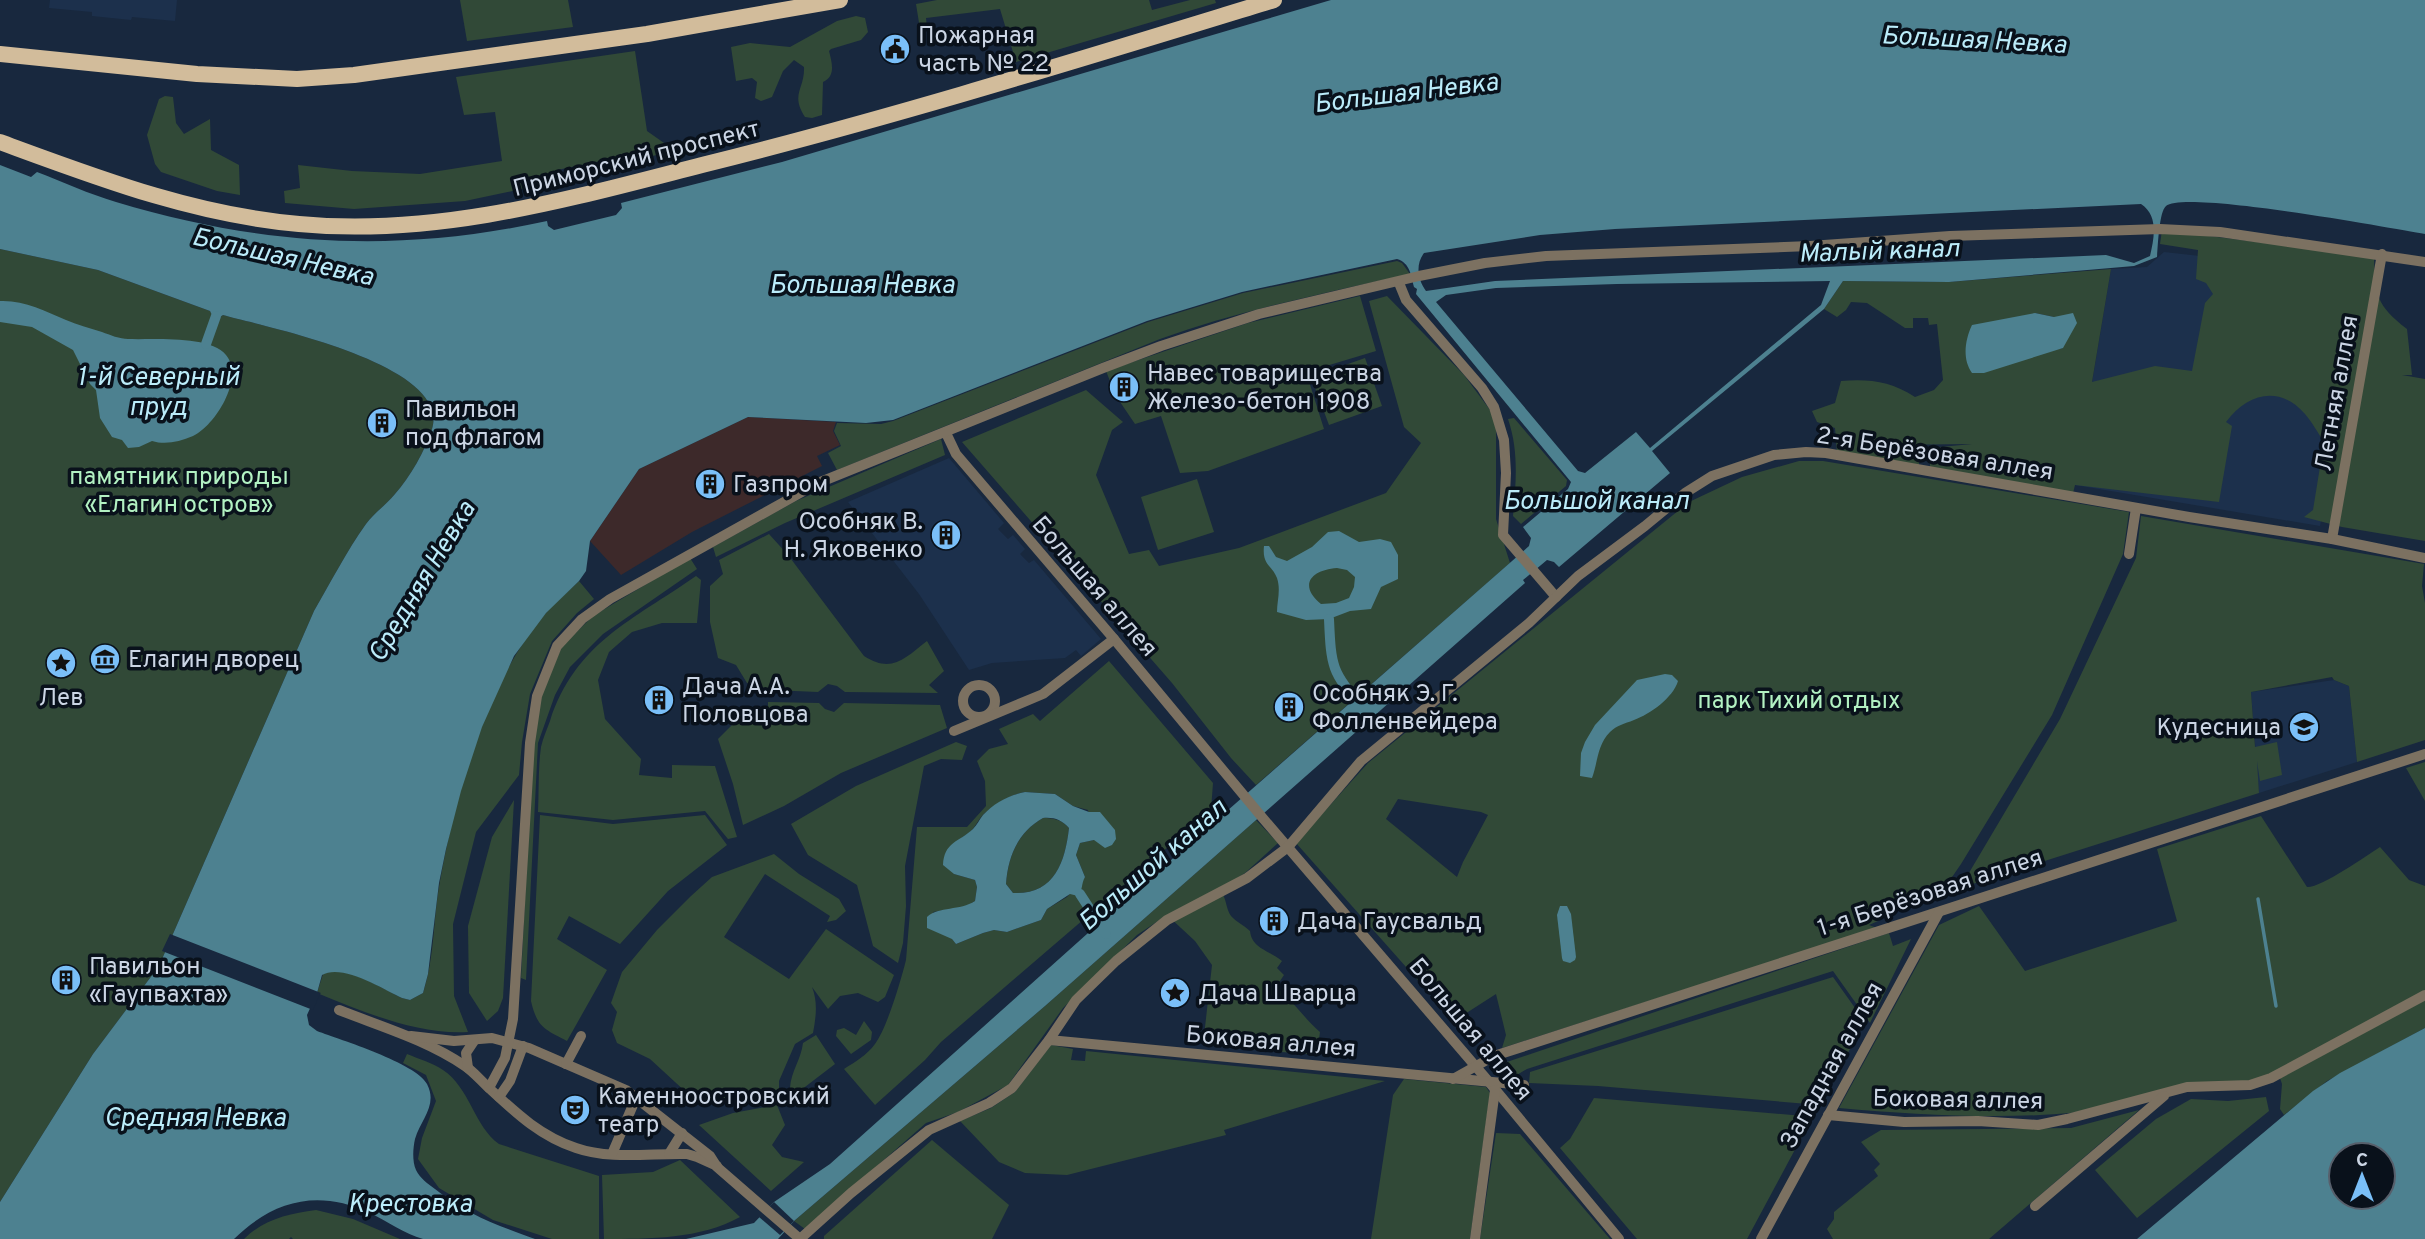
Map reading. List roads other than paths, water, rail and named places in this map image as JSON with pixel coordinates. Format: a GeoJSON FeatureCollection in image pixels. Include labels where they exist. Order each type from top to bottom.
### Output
{"type":"FeatureCollection","features":[{"type":"Feature","properties":{"kind":"main road"},"geometry":{"type":"LineString","coordinates":[[0,54],[197,74],[296,79],[354,75],[647,34],[841,0]]}},
{"type":"Feature","properties":{"kind":"main road","name":"Приморский проспект"},"geometry":{"type":"LineString","coordinates":[[0,142],[144,194],[248,218],[300,224],[355,226],[438,223],[524,209],[772,148],[1274,0]]}},
{"type":"Feature","properties":{"kind":"street"},"geometry":{"type":"LineString","coordinates":[[489,1088],[510,1042],[530,743],[537,696],[557,646],[582,619],[610,599],[774,506],[834,477],[1103,368],[1195,335],[1259,314],[1485,263],[1546,256],[1810,246],[1950,236],[2157,229],[2220,232],[2425,262]]}},
{"type":"Feature","properties":{"kind":"street","name":"Летняя аллея"},"geometry":{"type":"LineString","coordinates":[[2332,539],[2382,254]]}},
{"type":"Feature","properties":{"kind":"street"},"geometry":{"type":"LineString","coordinates":[[1399,283],[1406,300],[1482,388],[1494,407],[1504,440],[1506,473],[1503,535],[1556,597]]}},
{"type":"Feature","properties":{"kind":"street","name":"Большая аллея"},"geometry":{"type":"LineString","coordinates":[[946,433],[956,454],[1261,816],[1475,1066],[1496,1085],[1619,1239]]}},
{"type":"Feature","properties":{"kind":"street","name":"2-я Берёзовая аллея"},"geometry":{"type":"LineString","coordinates":[[800,1239],[851,1193],[929,1130],[989,1103],[1012,1088],[1076,1000],[1138,942],[1167,920],[1247,878],[1288,847],[1362,761],[1529,623],[1578,576],[1712,475],[1774,455],[1826,453],[2136,508],[2332,539],[2425,558]]}},
{"type":"Feature","properties":{"kind":"street"},"geometry":{"type":"LineString","coordinates":[[2129,554],[2136,508]]}},
{"type":"Feature","properties":{"kind":"street"},"geometry":{"type":"LineString","coordinates":[[954,731],[999,708],[1043,694],[1114,639]]}},
{"type":"Feature","properties":{"kind":"street"},"geometry":{"type":"LineString","coordinates":[[986,716],[976,717],[965,709],[964,696],[969,689],[978,685],[988,688],[995,696],[999,708]]}},
{"type":"Feature","properties":{"kind":"street","name":"1-я Берёзовая аллея"},"geometry":{"type":"LineString","coordinates":[[1452,1079],[1494,1056],[2425,754]]}},
{"type":"Feature","properties":{"kind":"street","name":"Западная аллея"},"geometry":{"type":"LineString","coordinates":[[1761,1239],[1939,912]]}},
{"type":"Feature","properties":{"kind":"street","name":"Боковая аллея"},"geometry":{"type":"LineString","coordinates":[[1828,1115],[1904,1122],[1978,1121],[2038,1125],[2199,1086],[2236,1086],[2260,1082],[2425,995]]}},
{"type":"Feature","properties":{"kind":"street"},"geometry":{"type":"LineString","coordinates":[[339,1010],[411,1036],[468,1068],[522,1119],[545,1134],[576,1148],[595,1153],[697,1157],[717,1167],[800,1239]]}},
{"type":"Feature","properties":{"kind":"street"},"geometry":{"type":"LineString","coordinates":[[411,1036],[474,1041],[492,1038],[523,1046],[566,1064],[625,1090],[710,1156],[717,1167]]}},
{"type":"Feature","properties":{"kind":"street"},"geometry":{"type":"LineString","coordinates":[[566,1064],[581,1036]]}},
{"type":"Feature","properties":{"kind":"street","name":"Боковая аллея"},"geometry":{"type":"LineString","coordinates":[[1049,1040],[1524,1086]]}},
{"type":"Feature","properties":{"kind":"street"},"geometry":{"type":"LineString","coordinates":[[468,1068],[466,1053],[474,1041]]}},
{"type":"Feature","properties":{"kind":"street"},"geometry":{"type":"LineString","coordinates":[[499,1097],[510,1081],[523,1046]]}},
{"type":"Feature","properties":{"kind":"street"},"geometry":{"type":"LineString","coordinates":[[1475,1239],[1496,1085]]}},
{"type":"Feature","properties":{"kind":"street"},"geometry":{"type":"LineString","coordinates":[[2035,1206],[2167,1094]]}},
{"type":"Feature","properties":{"kind":"street"},"geometry":{"type":"LineString","coordinates":[[612,1154],[636,1098]]}},
{"type":"Feature","properties":{"kind":"street"},"geometry":{"type":"LineString","coordinates":[[669,1154],[682,1133]]}},
{"type":"Feature","properties":{"kind":"water","name":"Большая Невка"},"geometry":{"type":"Polygon","coordinates":[[[1331,0],[2425,0],[2425,234],[2247,206],[2181,202],[2164,209],[2157,257],[2134,266],[1949,282],[1843,281],[1824,309],[1652,451],[1670,473],[1559,567],[1547,560],[1523,580],[1525,583],[1045,1006],[794,1221],[778,1239],[686,1239],[754,1223],[774,1202],[830,1164],[1097,925],[1529,546],[1531,538],[1523,527],[1568,489],[1571,482],[1416,294],[1417,289],[1409,270],[1405,263],[1397,259],[1242,292],[1147,321],[893,420],[866,423],[748,417],[639,469],[590,541],[586,571],[546,613],[514,656],[482,727],[446,849],[423,993],[410,1000],[351,975],[330,972],[322,975],[307,1015],[309,1025],[317,1031],[394,1060],[420,1076],[427,1084],[430,1105],[415,1139],[413,1154],[416,1170],[424,1181],[471,1213],[535,1239],[423,1239],[351,1206],[315,1200],[281,1207],[265,1215],[234,1239],[0,1239],[0,1202],[93,1054],[159,966],[314,611],[366,524],[395,494],[411,472],[432,429],[431,406],[414,385],[351,352],[277,329],[223,315],[212,315],[210,311],[98,270],[0,249],[0,165],[31,177],[37,172],[116,202],[224,228],[277,236],[383,241],[437,238],[547,221],[548,226],[554,230],[616,215],[622,208],[621,203],[782,162],[1331,0]],[[2141,204],[1615,229],[1540,235],[1424,253],[1419,262],[1419,272],[1426,291],[1495,281],[2106,255],[2134,263],[2150,256],[2153,242],[2153,221],[2141,204]],[[1830,281],[1496,288],[1446,295],[1436,302],[1578,471],[1585,473],[1636,432],[1650,448],[1821,305],[1830,281]]]}},
{"type":"Feature","properties":{"kind":"water","name":"1-й Северный пруд"},"geometry":{"type":"Polygon","coordinates":[[[0,301],[26,304],[122,338],[207,344],[226,355],[231,365],[230,388],[218,412],[202,431],[183,440],[162,443],[152,441],[139,447],[128,448],[122,440],[112,437],[100,418],[96,390],[90,384],[73,350],[32,327],[0,322],[0,301]]]}},
{"type":"Feature","properties":{"kind":"water"},"geometry":{"type":"Polygon","coordinates":[[[2035,313],[2054,317],[2073,313],[2077,323],[2063,348],[1984,373],[1972,373],[1967,362],[1966,349],[1972,325],[2035,313]]]}},
{"type":"Feature","properties":{"kind":"water"},"geometry":{"type":"Polygon","coordinates":[[[1339,531],[1359,542],[1380,539],[1391,542],[1398,555],[1398,579],[1381,587],[1371,609],[1350,611],[1329,619],[1306,620],[1277,612],[1278,582],[1266,561],[1264,546],[1269,546],[1276,557],[1287,561],[1312,547],[1328,532],[1339,531]],[[1328,569],[1314,575],[1309,585],[1310,591],[1321,604],[1336,603],[1349,598],[1355,577],[1347,570],[1328,569]]]}},
{"type":"Feature","properties":{"kind":"water"},"geometry":{"type":"Polygon","coordinates":[[[1672,675],[1678,681],[1671,693],[1647,714],[1610,732],[1600,748],[1592,778],[1580,776],[1581,753],[1595,725],[1637,680],[1672,675]]]}},
{"type":"Feature","properties":{"kind":"water"},"geometry":{"type":"Polygon","coordinates":[[[1019,793],[1055,794],[1073,806],[1089,812],[1100,812],[1115,830],[1116,839],[1112,845],[1105,848],[1094,840],[1080,843],[1076,855],[1085,877],[1078,896],[1070,894],[1047,909],[1041,920],[1007,932],[994,930],[983,933],[956,944],[952,939],[927,928],[927,917],[932,914],[975,901],[975,880],[954,874],[943,865],[946,852],[953,843],[973,829],[992,807],[1019,793]],[[1043,818],[1027,830],[1012,855],[1006,884],[1013,893],[1038,889],[1048,883],[1060,864],[1069,828],[1061,821],[1043,818]]]}},
{"type":"Feature","properties":{"kind":"water"},"geometry":{"type":"Polygon","coordinates":[[[1560,906],[1567,906],[1571,914],[1576,957],[1570,963],[1562,958],[1557,915],[1560,906]]]}},
{"type":"Feature","properties":{"kind":"water"},"geometry":{"type":"Polygon","coordinates":[[[2425,1028],[2425,1239],[2137,1239],[2313,1091],[2340,1073],[2425,1028]]]}},
{"type":"Feature","properties":{"kind":"waterway"},"geometry":{"type":"LineString","coordinates":[[206,344],[216,316]]}},
{"type":"Feature","properties":{"kind":"waterway"},"geometry":{"type":"LineString","coordinates":[[1329,619],[1335,668],[1344,686],[1363,707]]}},
{"type":"Feature","properties":{"kind":"waterway","name":"Большой канал"},"geometry":{"type":"LineString","coordinates":[[1080,894],[1106,934]]}},
{"type":"Feature","properties":{"kind":"waterway"},"geometry":{"type":"LineString","coordinates":[[2258,899],[2276,1006]]}},
{"type":"Feature","properties":{"kind":"place","name":"Пожарная часть № 22"},"geometry":{"type":"Point","coordinates":[895,49]}},
{"type":"Feature","properties":{"kind":"place","name":"Навес товарищества Железо-бетон 1908"},"geometry":{"type":"Point","coordinates":[1124,387]}},
{"type":"Feature","properties":{"kind":"place","name":"Павильон под флагом"},"geometry":{"type":"Point","coordinates":[382,423]}},
{"type":"Feature","properties":{"kind":"place","name":"Газпром"},"geometry":{"type":"Point","coordinates":[710,484]}},
{"type":"Feature","properties":{"kind":"place","name":"Особняк В. Н. Яковенко"},"geometry":{"type":"Point","coordinates":[946,535]}},
{"type":"Feature","properties":{"kind":"place","name":"Елагин дворец"},"geometry":{"type":"Point","coordinates":[105,659]}},
{"type":"Feature","properties":{"kind":"place","name":"Лев"},"geometry":{"type":"Point","coordinates":[61,663]}},
{"type":"Feature","properties":{"kind":"place","name":"Дача А.А. Половцова"},"geometry":{"type":"Point","coordinates":[659,700]}},
{"type":"Feature","properties":{"kind":"place","name":"Особняк Э. Г. Фолленвейдера"},"geometry":{"type":"Point","coordinates":[1289,707]}},
{"type":"Feature","properties":{"kind":"place","name":"Кудесница"},"geometry":{"type":"Point","coordinates":[2304,727]}},
{"type":"Feature","properties":{"kind":"place","name":"Дача Гаусвальд"},"geometry":{"type":"Point","coordinates":[1274,921]}},
{"type":"Feature","properties":{"kind":"place","name":"Павильон «Гаупвахта»"},"geometry":{"type":"Point","coordinates":[66,980]}},
{"type":"Feature","properties":{"kind":"place","name":"Дача Шварца"},"geometry":{"type":"Point","coordinates":[1175,993]}},
{"type":"Feature","properties":{"kind":"place","name":"Каменноостровский театр"},"geometry":{"type":"Point","coordinates":[575,1110]}},
{"type":"Feature","properties":{"kind":"water label","name":"Малый канал"},"geometry":{"type":"Point","coordinates":[1879,250]}},
{"type":"Feature","properties":{"kind":"water label","name":"Средняя Невка"},"geometry":{"type":"Point","coordinates":[421,581]}},
{"type":"Feature","properties":{"kind":"water label","name":"Средняя Невка"},"geometry":{"type":"Point","coordinates":[195,1117]}},
{"type":"Feature","properties":{"kind":"water label","name":"Крестовка"},"geometry":{"type":"Point","coordinates":[410,1203]}},
{"type":"Feature","properties":{"kind":"park label","name":"памятник природы «Елагин остров»"},"geometry":{"type":"Point","coordinates":[179,490]}},
{"type":"Feature","properties":{"kind":"park label","name":"парк Тихий отдых"},"geometry":{"type":"Point","coordinates":[1799,700]}}]}
